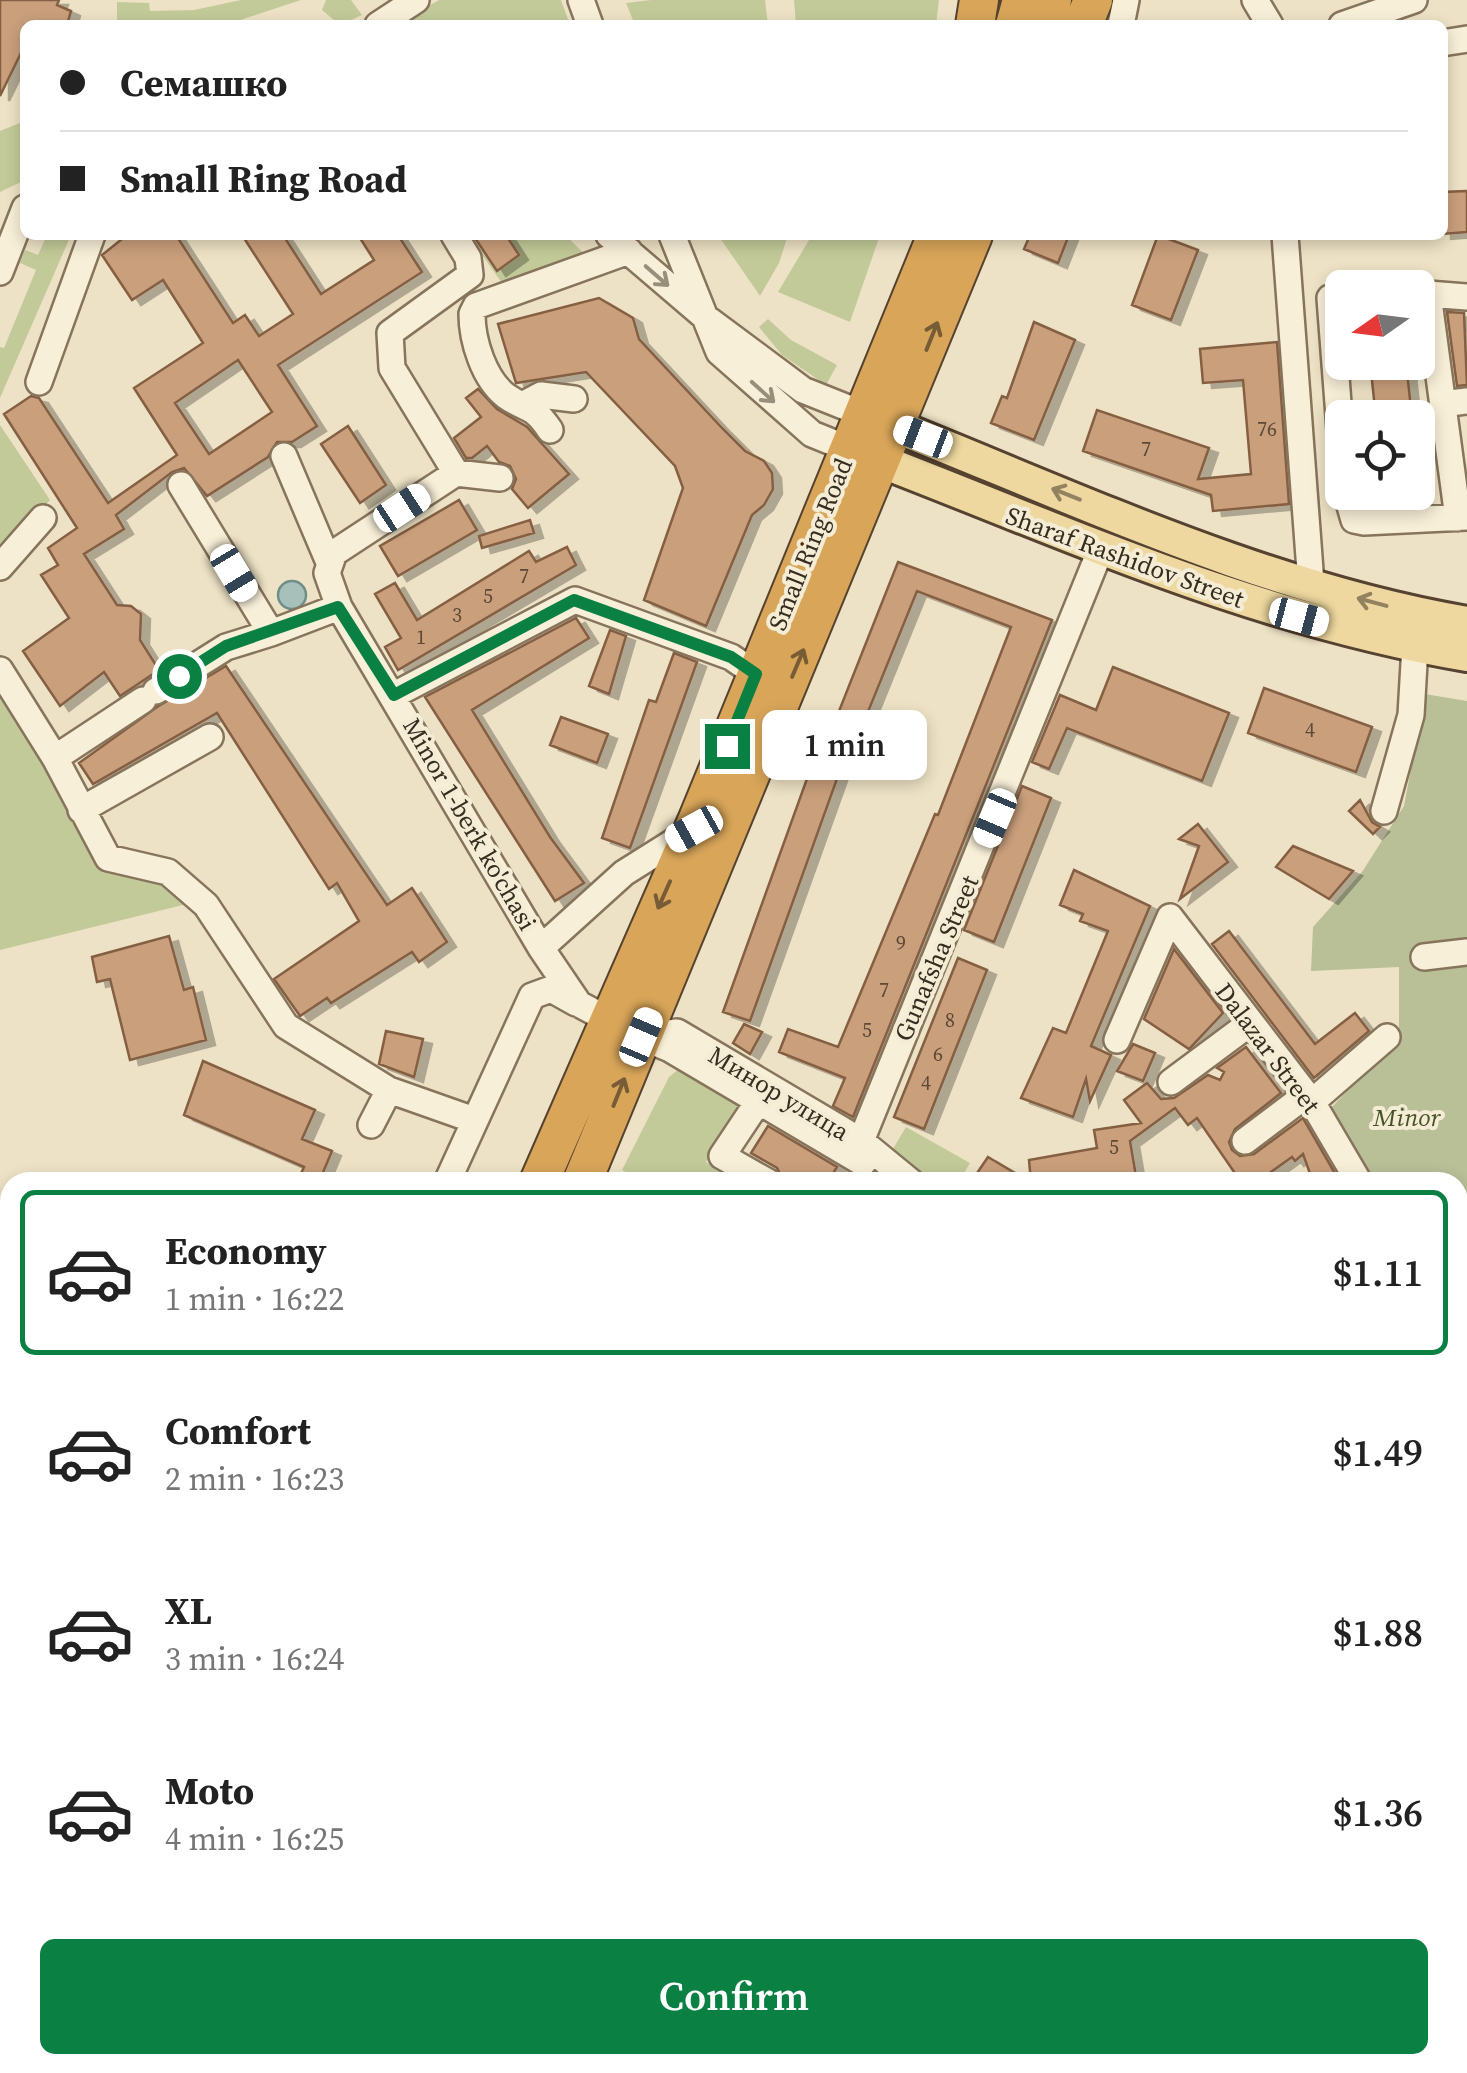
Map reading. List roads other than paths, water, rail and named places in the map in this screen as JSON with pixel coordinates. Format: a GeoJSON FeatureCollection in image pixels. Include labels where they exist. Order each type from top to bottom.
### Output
{"type":"FeatureCollection","features":[{"type":"Feature","properties":{"kind":"highway","name":"Small Ring Road"},"geometry":{"type":"LineString","coordinates":[[588,1168],[609,1020],[865,455],[935,240]]}},
{"type":"Feature","properties":{"kind":"highway","name":"Small Ring Road"},"geometry":{"type":"LineString","coordinates":[[879,420],[971,240]]}},
{"type":"Feature","properties":{"kind":"highway","name":"Small Ring Road"},"geometry":{"type":"LineString","coordinates":[[543,1172],[694,829],[756,674],[865,455]]}},
{"type":"Feature","properties":{"kind":"highway"},"geometry":{"type":"LineString","coordinates":[[557,1140],[588,1168]]}},
{"type":"Feature","properties":{"kind":"main road","name":"Sharaf Rashidov Street"},"geometry":{"type":"LineString","coordinates":[[879,420],[1311,584],[1467,623]]}},
{"type":"Feature","properties":{"kind":"main road","name":"Sharaf Rashidov Street"},"geometry":{"type":"LineString","coordinates":[[865,455],[1100,552],[1241,601],[1415,646],[1467,655]]}},
{"type":"Feature","properties":{"kind":"street"},"geometry":{"type":"LineString","coordinates":[[386,20],[416,0]]}},
{"type":"Feature","properties":{"kind":"street"},"geometry":{"type":"LineString","coordinates":[[1359,20],[1414,0]]}},
{"type":"Feature","properties":{"kind":"street"},"geometry":{"type":"LineString","coordinates":[[0,272],[20,221]]}},
{"type":"Feature","properties":{"kind":"street"},"geometry":{"type":"LineString","coordinates":[[39,382],[90,240]]}},
{"type":"Feature","properties":{"kind":"street"},"geometry":{"type":"LineString","coordinates":[[456,473],[392,368],[388,349],[390,332],[470,275],[468,258],[457,240]]}},
{"type":"Feature","properties":{"kind":"street"},"geometry":{"type":"LineString","coordinates":[[674,240],[719,352],[812,434],[865,455]]}},
{"type":"Feature","properties":{"kind":"street"},"geometry":{"type":"LineString","coordinates":[[1285,240],[1311,584]]}},
{"type":"Feature","properties":{"kind":"street"},"geometry":{"type":"LineString","coordinates":[[550,430],[526,403],[513,400],[490,378],[472,326],[476,306],[619,243],[704,317],[804,390],[879,420]]}},
{"type":"Feature","properties":{"kind":"street"},"geometry":{"type":"LineString","coordinates":[[1348,510],[1354,520],[1364,522],[1462,518],[1455,402],[1428,294],[1467,297]]}},
{"type":"Feature","properties":{"kind":"street"},"geometry":{"type":"LineString","coordinates":[[526,403],[541,395],[574,399]]}},
{"type":"Feature","properties":{"kind":"street","name":"Minor 1-berk ko'chasi"},"geometry":{"type":"LineString","coordinates":[[284,456],[328,560],[327,573],[338,607],[542,948],[609,1020]]}},
{"type":"Feature","properties":{"kind":"street"},"geometry":{"type":"LineString","coordinates":[[328,560],[456,473],[500,478]]}},
{"type":"Feature","properties":{"kind":"street"},"geometry":{"type":"LineString","coordinates":[[181,484],[270,633]]}},
{"type":"Feature","properties":{"kind":"street"},"geometry":{"type":"LineString","coordinates":[[0,567],[42,518]]}},
{"type":"Feature","properties":{"kind":"street","name":"Gunafsha Street"},"geometry":{"type":"LineString","coordinates":[[862,1152],[1100,552]]}},
{"type":"Feature","properties":{"kind":"street"},"geometry":{"type":"LineString","coordinates":[[394,695],[574,600],[731,657],[756,674]]}},
{"type":"Feature","properties":{"kind":"street"},"geometry":{"type":"LineString","coordinates":[[55,758],[226,646],[338,607]]}},
{"type":"Feature","properties":{"kind":"street"},"geometry":{"type":"LineString","coordinates":[[1384,811],[1412,715],[1415,646]]}},
{"type":"Feature","properties":{"kind":"street"},"geometry":{"type":"LineString","coordinates":[[0,670],[55,758],[108,858],[158,867],[206,905],[286,1026],[390,1090],[474,1120]]}},
{"type":"Feature","properties":{"kind":"street"},"geometry":{"type":"LineString","coordinates":[[81,810],[210,737]]}},
{"type":"Feature","properties":{"kind":"street","name":"Minor 1-berk ko'chasi"},"geometry":{"type":"LineString","coordinates":[[542,948],[624,873],[694,829]]}},
{"type":"Feature","properties":{"kind":"street","name":"Dalazar Street"},"geometry":{"type":"LineString","coordinates":[[1117,1040],[1170,917],[1309,1099],[1354,1172]]}},
{"type":"Feature","properties":{"kind":"street"},"geometry":{"type":"LineString","coordinates":[[1424,957],[1467,952]]}},
{"type":"Feature","properties":{"kind":"street"},"geometry":{"type":"LineString","coordinates":[[451,1172],[532,996],[551,988],[894,1172]]}},
{"type":"Feature","properties":{"kind":"street","name":"Минор улица"},"geometry":{"type":"LineString","coordinates":[[609,1020],[676,1032],[862,1152]]}},
{"type":"Feature","properties":{"kind":"street"},"geometry":{"type":"LineString","coordinates":[[1171,1082],[1249,1024]]}},
{"type":"Feature","properties":{"kind":"street"},"geometry":{"type":"LineString","coordinates":[[1245,1141],[1309,1099],[1388,1036]]}},
{"type":"Feature","properties":{"kind":"street"},"geometry":{"type":"LineString","coordinates":[[371,1126],[390,1090]]}},
{"type":"Feature","properties":{"kind":"street"},"geometry":{"type":"LineString","coordinates":[[750,1172],[722,1156],[758,1102]]}},
{"type":"Feature","properties":{"kind":"water"},"geometry":{"type":"Polygon","coordinates":[[[292,581],[302,585],[306,595],[302,605],[292,609],[282,605],[278,595],[282,585],[292,581]]]}},
{"type":"Feature","properties":{"kind":"park label","name":"Minor"},"geometry":{"type":"Point","coordinates":[1407,1117]}}]}
